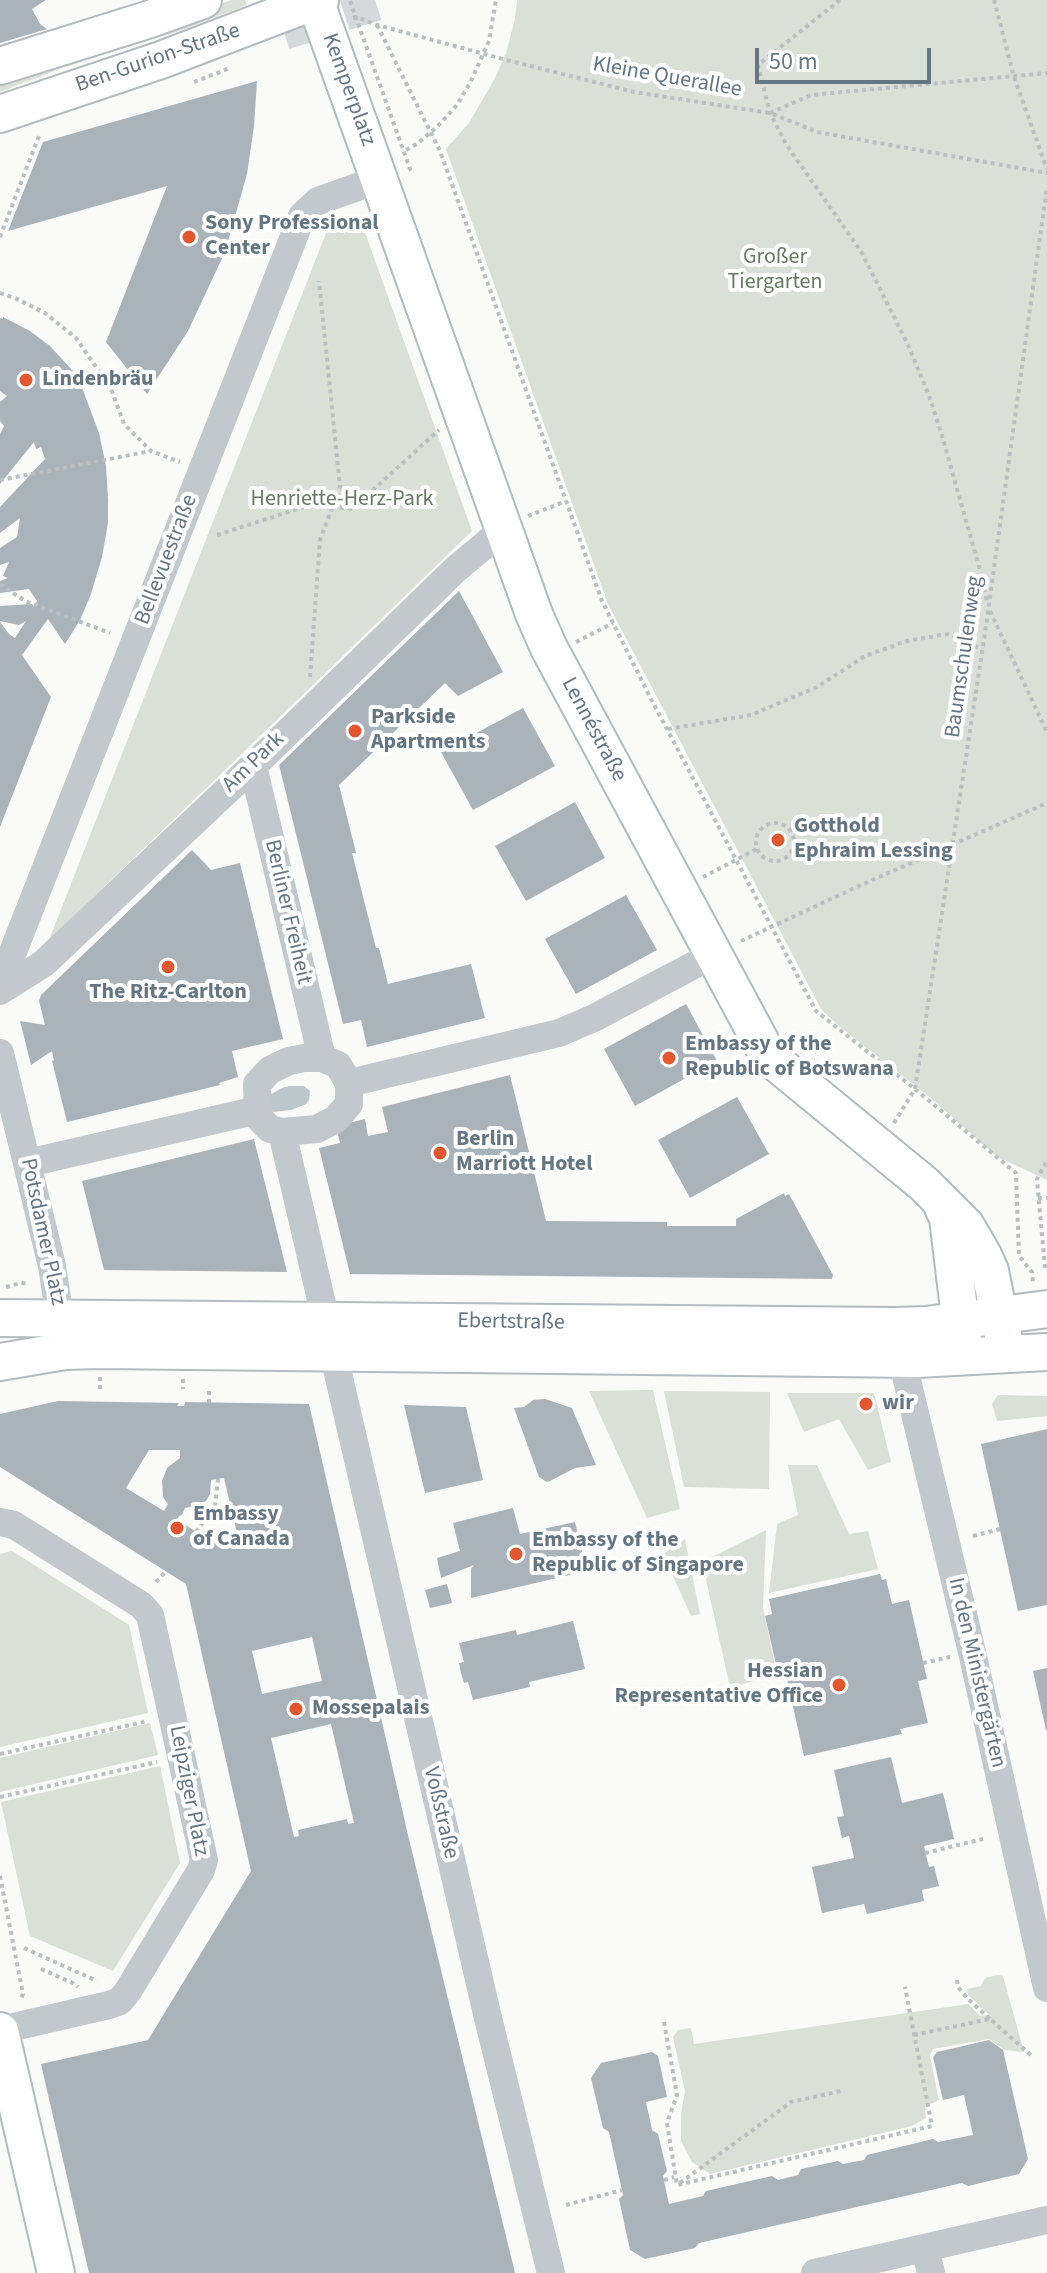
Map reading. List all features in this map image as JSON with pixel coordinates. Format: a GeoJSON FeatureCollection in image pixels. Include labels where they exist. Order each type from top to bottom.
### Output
{"type":"FeatureCollection","features":[{"type":"Feature","properties":{"kind":"main road","name":"Ben-Gurion-Straße"},"geometry":{"type":"LineString","coordinates":[[0,66],[203,0]]}},
{"type":"Feature","properties":{"kind":"main road","name":"Ben-Gurion-Straße"},"geometry":{"type":"LineString","coordinates":[[0,114],[175,55],[316,0]]}},
{"type":"Feature","properties":{"kind":"main road","name":"Kemperplatz"},"geometry":{"type":"LineString","coordinates":[[316,0],[391,176]]}},
{"type":"Feature","properties":{"kind":"main road","name":"Lennéstraße"},"geometry":{"type":"LineString","coordinates":[[391,176],[515,523],[534,614],[549,648],[724,950],[759,1040],[770,1056],[924,1184],[966,1226],[993,1280],[1000,1316]]}},
{"type":"Feature","properties":{"kind":"main road"},"geometry":{"type":"LineString","coordinates":[[939,1198],[948,1218],[965,1357]]}},
{"type":"Feature","properties":{"kind":"main road","name":"Ebertstraße"},"geometry":{"type":"LineString","coordinates":[[62,1335],[330,1336],[895,1326],[1047,1309]]}},
{"type":"Feature","properties":{"kind":"main road"},"geometry":{"type":"LineString","coordinates":[[1000,1316],[1007,1354]]}},
{"type":"Feature","properties":{"kind":"main road","name":"Potsdamer Platz"},"geometry":{"type":"LineString","coordinates":[[0,1318],[62,1335]]}},
{"type":"Feature","properties":{"kind":"main road"},"geometry":{"type":"LineString","coordinates":[[0,1362],[62,1335]]}},
{"type":"Feature","properties":{"kind":"main road","name":"Ebertstraße"},"geometry":{"type":"LineString","coordinates":[[330,1336],[902,1359],[1047,1352]]}},
{"type":"Feature","properties":{"kind":"main road"},"geometry":{"type":"LineString","coordinates":[[0,2031],[56,2273]]}},
{"type":"Feature","properties":{"kind":"street","name":"Bellevuestraße"},"geometry":{"type":"LineString","coordinates":[[0,985],[302,216],[318,201],[391,176]]}},
{"type":"Feature","properties":{"kind":"street","name":"Am Park"},"geometry":{"type":"LineString","coordinates":[[0,991],[43,964],[456,569],[515,523]]}},
{"type":"Feature","properties":{"kind":"street","name":"Berliner Freiheit"},"geometry":{"type":"LineString","coordinates":[[253,766],[322,1058]]}},
{"type":"Feature","properties":{"kind":"street"},"geometry":{"type":"LineString","coordinates":[[349,1083],[559,1033],[724,950]]}},
{"type":"Feature","properties":{"kind":"street","name":"Potsdamer Platz"},"geometry":{"type":"LineString","coordinates":[[0,1053],[52,1266],[62,1335]]}},
{"type":"Feature","properties":{"kind":"street"},"geometry":{"type":"LineString","coordinates":[[322,1058],[338,1065],[349,1083],[349,1104],[336,1119],[317,1129],[282,1132],[270,1129],[261,1120],[257,1084],[270,1070],[289,1061],[322,1058]]}},
{"type":"Feature","properties":{"kind":"street"},"geometry":{"type":"LineString","coordinates":[[28,1163],[258,1110]]}},
{"type":"Feature","properties":{"kind":"street","name":"Voßstraße"},"geometry":{"type":"LineString","coordinates":[[282,1132],[488,2018],[551,2273]]}},
{"type":"Feature","properties":{"kind":"street","name":"In den Ministergärten"},"geometry":{"type":"LineString","coordinates":[[902,1359],[1047,1988]]}},
{"type":"Feature","properties":{"kind":"street","name":"Leipziger Platz"},"geometry":{"type":"LineString","coordinates":[[0,1522],[14,1525],[148,1611],[204,1860],[201,1870],[120,2001],[0,2031]]}},
{"type":"Feature","properties":{"kind":"street"},"geometry":{"type":"LineString","coordinates":[[815,2273],[928,2260],[1047,2220]]}},
{"type":"Feature","properties":{"kind":"path"},"geometry":{"type":"LineString","coordinates":[[349,0],[410,169],[391,176]]}},
{"type":"Feature","properties":{"kind":"path"},"geometry":{"type":"LineString","coordinates":[[406,150],[431,133],[457,105],[484,54],[495,18],[496,0]]}},
{"type":"Feature","properties":{"kind":"path"},"geometry":{"type":"LineString","coordinates":[[840,0],[758,65],[770,113],[786,144],[862,253],[908,345],[940,429],[989,608],[1047,732]]}},
{"type":"Feature","properties":{"kind":"path"},"geometry":{"type":"LineString","coordinates":[[994,0],[1014,77],[1047,171]]}},
{"type":"Feature","properties":{"kind":"path","name":"Kleine Querallee"},"geometry":{"type":"LineString","coordinates":[[356,17],[634,92],[770,113],[817,132],[1047,171]]}},
{"type":"Feature","properties":{"kind":"path"},"geometry":{"type":"LineString","coordinates":[[377,25],[440,151],[602,601],[816,1011],[1016,1173],[1019,1256],[1032,1272]]}},
{"type":"Feature","properties":{"kind":"path"},"geometry":{"type":"LineString","coordinates":[[770,113],[811,95],[1047,73]]}},
{"type":"Feature","properties":{"kind":"path"},"geometry":{"type":"LineString","coordinates":[[0,237],[39,136]]}},
{"type":"Feature","properties":{"kind":"path","name":"Baumschulenweg"},"geometry":{"type":"LineString","coordinates":[[893,1125],[915,1089],[989,608],[1047,187]]}},
{"type":"Feature","properties":{"kind":"path"},"geometry":{"type":"LineString","coordinates":[[319,281],[340,487],[320,540],[309,683],[320,699]]}},
{"type":"Feature","properties":{"kind":"path"},"geometry":{"type":"LineString","coordinates":[[0,293],[45,313],[76,338],[111,389],[124,424],[151,451],[202,471]]}},
{"type":"Feature","properties":{"kind":"path"},"geometry":{"type":"LineString","coordinates":[[217,535],[313,504],[352,509],[440,429]]}},
{"type":"Feature","properties":{"kind":"path"},"geometry":{"type":"LineString","coordinates":[[0,480],[151,451]]}},
{"type":"Feature","properties":{"kind":"path"},"geometry":{"type":"LineString","coordinates":[[515,523],[565,502]]}},
{"type":"Feature","properties":{"kind":"path"},"geometry":{"type":"LineString","coordinates":[[0,584],[25,601],[135,642]]}},
{"type":"Feature","properties":{"kind":"path"},"geometry":{"type":"LineString","coordinates":[[574,643],[613,623]]}},
{"type":"Feature","properties":{"kind":"path"},"geometry":{"type":"LineString","coordinates":[[668,729],[751,715],[817,687],[865,656],[907,641],[947,634],[982,649]]}},
{"type":"Feature","properties":{"kind":"path"},"geometry":{"type":"LineString","coordinates":[[724,950],[1047,803]]}},
{"type":"Feature","properties":{"kind":"path"},"geometry":{"type":"LineString","coordinates":[[768,824],[786,826],[793,836],[792,849],[778,861],[766,859],[757,849],[759,832],[768,824]]}},
{"type":"Feature","properties":{"kind":"path"},"geometry":{"type":"LineString","coordinates":[[701,879],[757,849]]}},
{"type":"Feature","properties":{"kind":"path"},"geometry":{"type":"LineString","coordinates":[[1045,1268],[1037,1179],[1047,1161]]}},
{"type":"Feature","properties":{"kind":"path"},"geometry":{"type":"LineString","coordinates":[[1038,1198],[1047,1198]]}},
{"type":"Feature","properties":{"kind":"path"},"geometry":{"type":"LineString","coordinates":[[0,1288],[21,1283]]}},
{"type":"Feature","properties":{"kind":"path"},"geometry":{"type":"LineString","coordinates":[[209,1389],[209,1403]]}},
{"type":"Feature","properties":{"kind":"path"},"geometry":{"type":"LineString","coordinates":[[196,1532],[215,1507],[218,1479]]}},
{"type":"Feature","properties":{"kind":"path"},"geometry":{"type":"LineString","coordinates":[[973,1536],[1000,1529]]}},
{"type":"Feature","properties":{"kind":"path"},"geometry":{"type":"LineString","coordinates":[[156,1582],[166,1571]]}},
{"type":"Feature","properties":{"kind":"path"},"geometry":{"type":"LineString","coordinates":[[0,1754],[158,1718]]}},
{"type":"Feature","properties":{"kind":"path"},"geometry":{"type":"LineString","coordinates":[[0,1797],[167,1759]]}},
{"type":"Feature","properties":{"kind":"path"},"geometry":{"type":"LineString","coordinates":[[925,1853],[983,1839]]}},
{"type":"Feature","properties":{"kind":"path"},"geometry":{"type":"LineString","coordinates":[[0,1876],[23,1994]]}},
{"type":"Feature","properties":{"kind":"path"},"geometry":{"type":"LineString","coordinates":[[24,1948],[110,1987]]}},
{"type":"Feature","properties":{"kind":"path"},"geometry":{"type":"LineString","coordinates":[[41,1969],[73,1983]]}},
{"type":"Feature","properties":{"kind":"path"},"geometry":{"type":"LineString","coordinates":[[957,1980],[958,1987],[968,1999],[1032,2056]]}},
{"type":"Feature","properties":{"kind":"path"},"geometry":{"type":"LineString","coordinates":[[677,2185],[932,2126],[905,1987]]}},
{"type":"Feature","properties":{"kind":"path"},"geometry":{"type":"LineString","coordinates":[[913,2035],[990,2019]]}},
{"type":"Feature","properties":{"kind":"path"},"geometry":{"type":"LineString","coordinates":[[664,2022],[677,2095],[667,2123],[677,2185]]}},
{"type":"Feature","properties":{"kind":"path"},"geometry":{"type":"LineString","coordinates":[[677,2185],[791,2102],[841,2091]]}},
{"type":"Feature","properties":{"kind":"path"},"geometry":{"type":"LineString","coordinates":[[664,2180],[674,2177]]}},
{"type":"Feature","properties":{"kind":"path"},"geometry":{"type":"LineString","coordinates":[[566,2205],[622,2190]]}},
{"type":"Feature","properties":{"kind":"green space"},"geometry":{"type":"Polygon","coordinates":[[[231,0],[245,0],[247,5],[0,92],[0,80],[231,0]]]}},
{"type":"Feature","properties":{"kind":"green space","name":"Großer Tiergarten"},"geometry":{"type":"Polygon","coordinates":[[[517,0],[1047,0],[1047,1180],[996,1156],[932,1099],[821,1009],[608,604],[446,149],[469,123],[494,80],[506,53],[517,0]]]}},
{"type":"Feature","properties":{"kind":"green space","name":"Henriette-Herz-Park"},"geometry":{"type":"Polygon","coordinates":[[[330,223],[363,227],[472,531],[49,940],[330,223]]]}},
{"type":"Feature","properties":{"kind":"green space"},"geometry":{"type":"Polygon","coordinates":[[[653,1390],[680,1509],[647,1518],[589,1391],[653,1390]]]}},
{"type":"Feature","properties":{"kind":"green space"},"geometry":{"type":"Polygon","coordinates":[[[664,1391],[770,1392],[769,1489],[684,1487],[664,1391]]]}},
{"type":"Feature","properties":{"kind":"green space"},"geometry":{"type":"Polygon","coordinates":[[[787,1393],[874,1393],[891,1462],[868,1470],[839,1419],[804,1432],[787,1393]]]}},
{"type":"Feature","properties":{"kind":"green space"},"geometry":{"type":"Polygon","coordinates":[[[998,1395],[1047,1396],[1047,1416],[997,1421],[992,1404],[998,1395]]]}},
{"type":"Feature","properties":{"kind":"green space"},"geometry":{"type":"Polygon","coordinates":[[[788,1465],[817,1465],[849,1534],[868,1531],[878,1569],[769,1593],[777,1524],[798,1515],[788,1465]]]}},
{"type":"Feature","properties":{"kind":"green space"},"geometry":{"type":"Polygon","coordinates":[[[766,1530],[763,1607],[777,1675],[730,1687],[702,1562],[766,1530]]]}},
{"type":"Feature","properties":{"kind":"green space"},"geometry":{"type":"Polygon","coordinates":[[[685,1539],[700,1614],[691,1616],[663,1554],[685,1539]]]}},
{"type":"Feature","properties":{"kind":"green space"},"geometry":{"type":"Polygon","coordinates":[[[12,1551],[129,1625],[148,1713],[0,1747],[0,1554],[12,1551]]]}},
{"type":"Feature","properties":{"kind":"green space"},"geometry":{"type":"Polygon","coordinates":[[[150,1723],[158,1755],[0,1792],[0,1758],[150,1723]]]}},
{"type":"Feature","properties":{"kind":"green space"},"geometry":{"type":"Polygon","coordinates":[[[160,1766],[180,1863],[113,1971],[30,1936],[1,1802],[160,1766]]]}},
{"type":"Feature","properties":{"kind":"green space"},"geometry":{"type":"Polygon","coordinates":[[[1003,1976],[1024,2052],[1005,2050],[989,2039],[933,2049],[930,2056],[939,2100],[925,2107],[926,2118],[912,2126],[710,2174],[692,2162],[681,2141],[685,2091],[673,2037],[678,2030],[691,2028],[694,2044],[968,2004],[980,2016],[989,2015],[968,1995],[967,1989],[981,1986],[985,1978],[1003,1976]]]}},
{"type":"Feature","properties":{"kind":"shaded area"},"geometry":{"type":"Polygon","coordinates":[[[289,1086],[304,1086],[310,1091],[306,1104],[291,1110],[269,1110],[266,1097],[289,1086]]]}},
{"type":"Feature","properties":{"kind":"building"},"geometry":{"type":"Polygon","coordinates":[[[0,0],[46,0],[32,9],[40,24],[47,29],[0,43],[0,0]]]}},
{"type":"Feature","properties":{"kind":"building","name":"Sony Professional Center"},"geometry":{"type":"Polygon","coordinates":[[[257,81],[247,174],[225,252],[188,331],[147,394],[106,342],[167,186],[8,231],[43,142],[257,81]]]}},
{"type":"Feature","properties":{"kind":"building"},"geometry":{"type":"Polygon","coordinates":[[[0,318],[50,346],[81,385],[99,433],[106,466],[108,523],[91,594],[65,644],[48,619],[22,655],[51,697],[0,827],[0,622],[15,638],[26,621],[19,625],[0,621],[0,606],[32,604],[34,607],[37,601],[29,589],[0,593],[0,581],[8,578],[3,576],[9,562],[0,565],[0,548],[17,537],[20,518],[0,533],[0,507],[45,459],[41,447],[36,449],[34,442],[0,484],[0,434],[4,426],[0,421],[0,402],[7,396],[0,391],[0,318]]]}},
{"type":"Feature","properties":{"kind":"building"},"geometry":{"type":"Polygon","coordinates":[[[459,591],[503,672],[458,696],[445,683],[339,785],[356,853],[352,853],[388,984],[471,964],[485,1018],[367,1047],[361,1020],[343,1024],[279,765],[459,591]]]}},
{"type":"Feature","properties":{"kind":"building"},"geometry":{"type":"Polygon","coordinates":[[[523,708],[555,766],[473,810],[441,752],[523,708]]]}},
{"type":"Feature","properties":{"kind":"building"},"geometry":{"type":"Polygon","coordinates":[[[575,802],[605,858],[526,901],[495,846],[575,802]]]}},
{"type":"Feature","properties":{"kind":"building","name":"The Ritz-Carlton"},"geometry":{"type":"Polygon","coordinates":[[[192,850],[211,870],[240,863],[283,1039],[232,1051],[238,1077],[220,1085],[67,1122],[52,1051],[31,1065],[20,1021],[45,1025],[39,1001],[41,995],[192,850]]]}},
{"type":"Feature","properties":{"kind":"building"},"geometry":{"type":"Polygon","coordinates":[[[626,895],[657,950],[576,994],[545,939],[626,895]]]}},
{"type":"Feature","properties":{"kind":"building"},"geometry":{"type":"Polygon","coordinates":[[[686,1004],[717,1061],[635,1106],[604,1049],[686,1004]]]}},
{"type":"Feature","properties":{"kind":"building"},"geometry":{"type":"Polygon","coordinates":[[[510,1075],[546,1221],[736,1226],[736,1219],[784,1193],[785,1196],[789,1194],[833,1275],[832,1279],[350,1274],[319,1148],[340,1143],[336,1126],[365,1119],[368,1136],[388,1132],[382,1107],[510,1075]]]}},
{"type":"Feature","properties":{"kind":"building"},"geometry":{"type":"Polygon","coordinates":[[[737,1097],[769,1154],[690,1198],[658,1140],[737,1097]]]}},
{"type":"Feature","properties":{"kind":"building"},"geometry":{"type":"Polygon","coordinates":[[[254,1139],[287,1272],[104,1270],[82,1181],[254,1139]]]}},
{"type":"Feature","properties":{"kind":"building"},"geometry":{"type":"Polygon","coordinates":[[[545,1399],[572,1408],[596,1465],[575,1468],[547,1482],[539,1477],[514,1408],[545,1399]]]}},
{"type":"Feature","properties":{"kind":"building"},"geometry":{"type":"Polygon","coordinates":[[[58,1401],[179,1403],[177,1406],[184,1406],[185,1402],[309,1404],[408,1835],[515,2273],[89,2273],[41,2064],[148,2040],[251,1871],[186,1584],[0,1467],[0,1414],[58,1401]],[[149,1450],[126,1488],[164,1511],[168,1504],[163,1497],[162,1481],[167,1468],[180,1458],[180,1450],[149,1450]],[[224,1478],[211,1480],[206,1501],[185,1508],[177,1520],[223,1548],[241,1541],[240,1533],[237,1533],[224,1478]],[[312,1637],[252,1651],[262,1694],[322,1681],[312,1637]],[[331,1724],[271,1738],[294,1837],[299,1836],[298,1830],[347,1819],[348,1824],[354,1823],[331,1724]]]}},
{"type":"Feature","properties":{"kind":"building"},"geometry":{"type":"Polygon","coordinates":[[[404,1405],[466,1407],[483,1480],[425,1493],[404,1405]]]}},
{"type":"Feature","properties":{"kind":"building"},"geometry":{"type":"Polygon","coordinates":[[[1047,1429],[1047,1605],[1018,1611],[981,1444],[1047,1429]]]}},
{"type":"Feature","properties":{"kind":"building","name":"Embassy of the Republic of Singapore"},"geometry":{"type":"Polygon","coordinates":[[[513,1508],[520,1534],[575,1522],[587,1571],[471,1598],[471,1569],[474,1565],[441,1578],[437,1558],[460,1551],[453,1523],[513,1508]]]}},
{"type":"Feature","properties":{"kind":"building"},"geometry":{"type":"Polygon","coordinates":[[[880,1574],[882,1580],[886,1579],[892,1604],[909,1600],[927,1679],[918,1681],[928,1723],[900,1729],[902,1734],[804,1756],[786,1675],[779,1677],[765,1616],[772,1614],[769,1599],[880,1574]]]}},
{"type":"Feature","properties":{"kind":"building"},"geometry":{"type":"Polygon","coordinates":[[[447,1584],[452,1603],[430,1608],[425,1590],[447,1584]]]}},
{"type":"Feature","properties":{"kind":"building"},"geometry":{"type":"Polygon","coordinates":[[[573,1621],[585,1669],[529,1682],[530,1687],[473,1700],[468,1682],[464,1683],[461,1673],[459,1663],[464,1662],[459,1643],[516,1630],[517,1635],[573,1621]]]}},
{"type":"Feature","properties":{"kind":"building"},"geometry":{"type":"Polygon","coordinates":[[[1047,1668],[1047,1730],[1046,1730],[1033,1671],[1047,1668]]]}},
{"type":"Feature","properties":{"kind":"building"},"geometry":{"type":"Polygon","coordinates":[[[891,1757],[902,1803],[943,1793],[954,1839],[924,1846],[929,1867],[934,1866],[939,1886],[922,1890],[924,1901],[867,1914],[864,1904],[822,1913],[812,1867],[854,1858],[849,1836],[842,1838],[837,1817],[844,1816],[834,1770],[891,1757]]]}},
{"type":"Feature","properties":{"kind":"building"},"geometry":{"type":"Polygon","coordinates":[[[989,2040],[1003,2050],[1028,2159],[1019,2174],[968,2186],[962,2183],[699,2243],[695,2248],[645,2259],[630,2250],[619,2199],[623,2195],[609,2132],[603,2128],[591,2078],[601,2063],[652,2052],[658,2056],[667,2097],[646,2102],[652,2130],[658,2134],[667,2171],[663,2176],[669,2204],[703,2196],[706,2191],[772,2176],[778,2180],[798,2175],[801,2169],[838,2161],[843,2164],[864,2160],[867,2155],[933,2139],[938,2142],[973,2135],[964,2095],[943,2100],[933,2057],[937,2052],[989,2040]]]}},
{"type":"Feature","properties":{"kind":"tunnel"},"geometry":{"type":"LineString","coordinates":[[283,29],[375,0]]}},
{"type":"Feature","properties":{"kind":"place","name":"Sony Professional Center"},"geometry":{"type":"Point","coordinates":[189,237]}},
{"type":"Feature","properties":{"kind":"place","name":"Lindenbräu"},"geometry":{"type":"Point","coordinates":[26,380]}},
{"type":"Feature","properties":{"kind":"place","name":"Parkside Apartments"},"geometry":{"type":"Point","coordinates":[355,731]}},
{"type":"Feature","properties":{"kind":"place","name":"Gotthold Ephraim Lessing"},"geometry":{"type":"Point","coordinates":[778,840]}},
{"type":"Feature","properties":{"kind":"place","name":"The Ritz-Carlton"},"geometry":{"type":"Point","coordinates":[168,967]}},
{"type":"Feature","properties":{"kind":"place","name":"Embassy of the Republic of Botswana"},"geometry":{"type":"Point","coordinates":[669,1058]}},
{"type":"Feature","properties":{"kind":"place","name":"Berlin Marriott Hotel"},"geometry":{"type":"Point","coordinates":[440,1153]}},
{"type":"Feature","properties":{"kind":"place","name":"wir"},"geometry":{"type":"Point","coordinates":[866,1404]}},
{"type":"Feature","properties":{"kind":"place","name":"Embassy of Canada"},"geometry":{"type":"Point","coordinates":[177,1528]}},
{"type":"Feature","properties":{"kind":"place","name":"Embassy of the Republic of Singapore"},"geometry":{"type":"Point","coordinates":[516,1554]}},
{"type":"Feature","properties":{"kind":"place","name":"Hessian Representative Office"},"geometry":{"type":"Point","coordinates":[839,1685]}},
{"type":"Feature","properties":{"kind":"place","name":"Mossepalais"},"geometry":{"type":"Point","coordinates":[296,1709]}}]}
